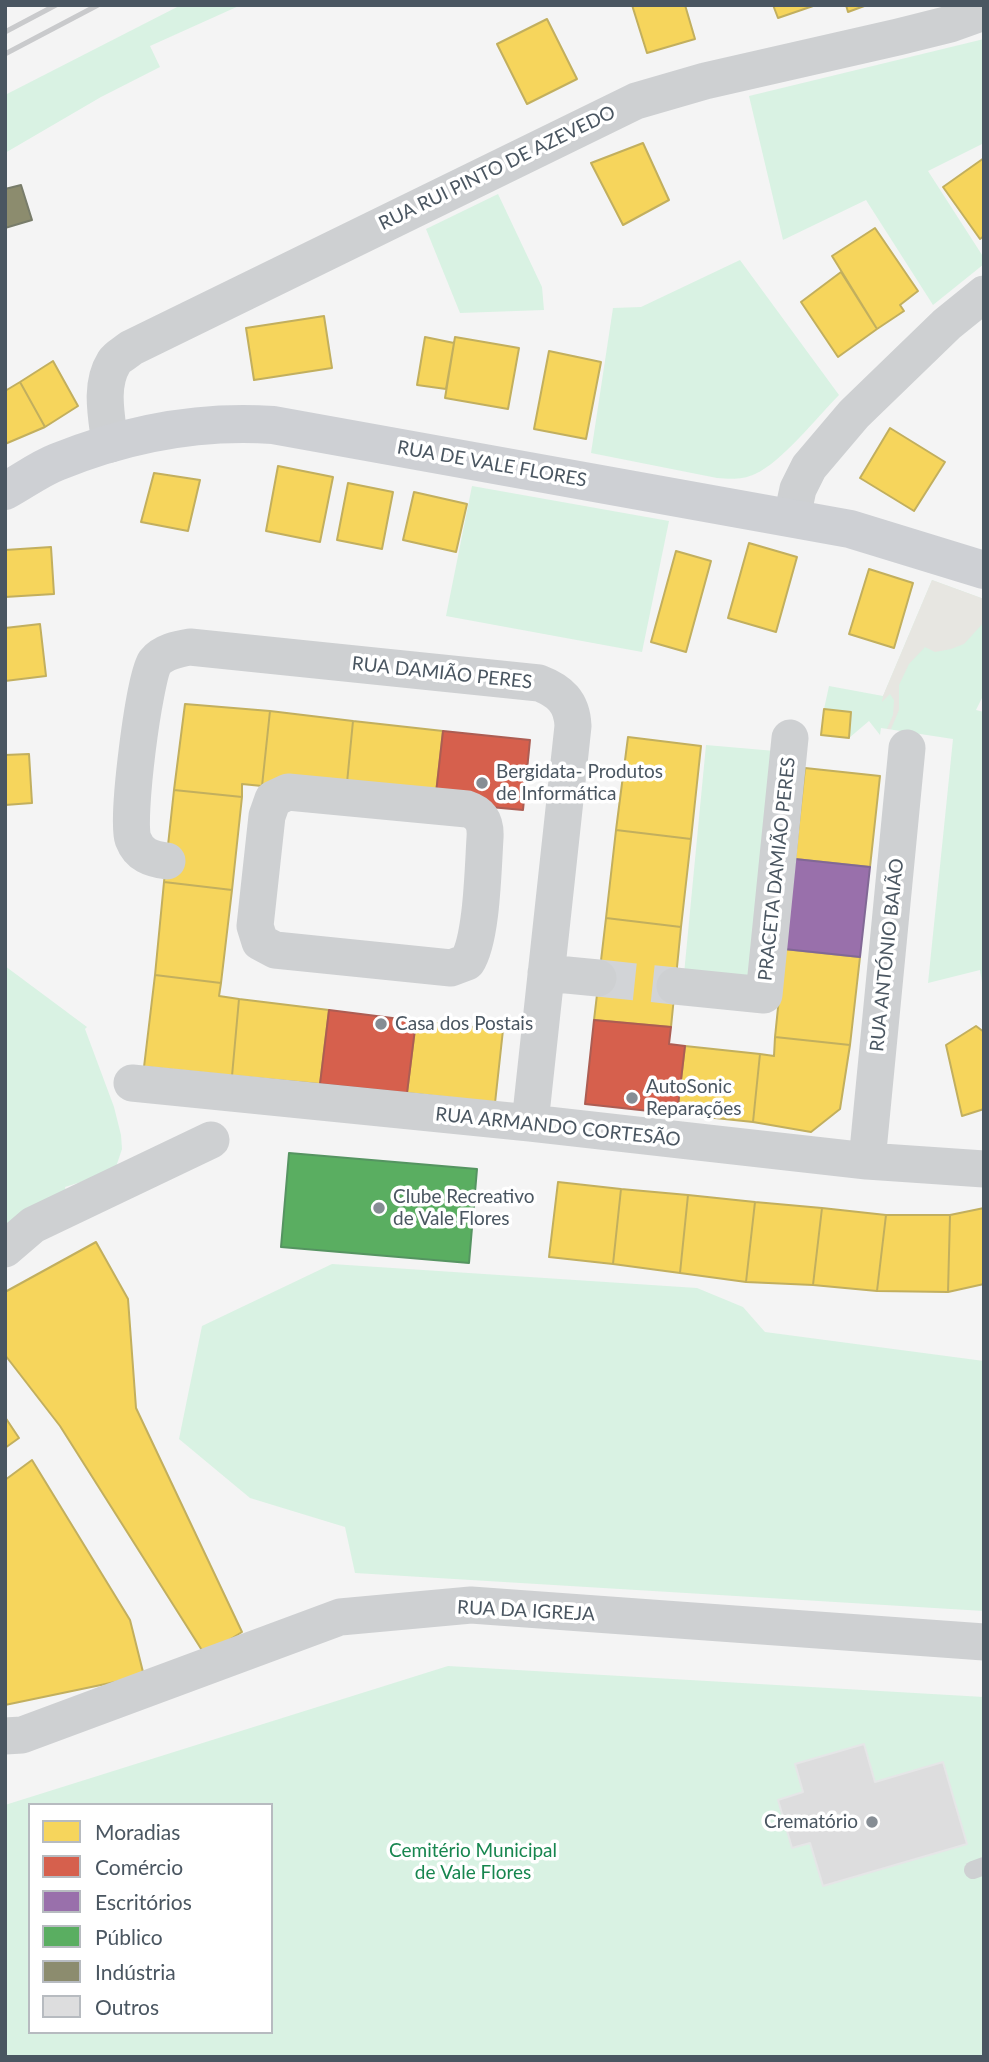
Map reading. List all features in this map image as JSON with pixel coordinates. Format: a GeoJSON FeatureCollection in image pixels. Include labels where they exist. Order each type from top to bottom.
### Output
{"type":"FeatureCollection","features":[{"type":"Feature","properties":{"kind":"street","name":"RUA RUI PINTO DE AZEVEDO"},"geometry":{"type":"LineString","coordinates":[[110,444],[105,403],[107,379],[114,361],[131,348],[278,275],[636,101],[705,81],[911,34],[984,12]]}},
{"type":"Feature","properties":{"kind":"street"},"geometry":{"type":"LineString","coordinates":[[792,517],[798,489],[809,467],[854,414],[947,324],[984,294]]}},
{"type":"Feature","properties":{"kind":"street","name":"RUA DE VALE FLORES"},"geometry":{"type":"LineString","coordinates":[[5,491],[55,463],[110,444],[177,428],[241,423],[273,425],[792,517],[850,529],[984,570]]}},
{"type":"Feature","properties":{"kind":"street","name":"RUA DAMIÃO PERES"},"geometry":{"type":"LineString","coordinates":[[167,861],[144,855],[136,847],[130,825],[145,690],[155,663],[163,655],[190,647],[539,683],[551,688],[568,703],[573,714],[573,726],[530,1123]]}},
{"type":"Feature","properties":{"kind":"street","name":"PRACETA DAMIÃO PERES"},"geometry":{"type":"LineString","coordinates":[[675,986],[764,995],[790,738]]}},
{"type":"Feature","properties":{"kind":"street","name":"RUA ANTÓNIO BAIÃO"},"geometry":{"type":"LineString","coordinates":[[867,1161],[907,748]]}},
{"type":"Feature","properties":{"kind":"street"},"geometry":{"type":"LineString","coordinates":[[288,792],[467,809],[481,817],[485,827],[475,945],[467,962],[451,968],[267,947],[260,942],[255,926],[247,870],[273,799],[288,792]]}},
{"type":"Feature","properties":{"kind":"street"},"geometry":{"type":"LineString","coordinates":[[546,973],[598,978]]}},
{"type":"Feature","properties":{"kind":"street","name":"RUA ARMANDO CORTESÃO"},"geometry":{"type":"LineString","coordinates":[[132,1083],[530,1123],[867,1161],[984,1169]]}},
{"type":"Feature","properties":{"kind":"street"},"geometry":{"type":"LineString","coordinates":[[5,1249],[33,1225],[211,1140]]}},
{"type":"Feature","properties":{"kind":"street","name":"RUA DA IGREJA"},"geometry":{"type":"LineString","coordinates":[[5,1736],[22,1735],[340,1616],[471,1605],[984,1642]]}},
{"type":"Feature","properties":{"kind":"green space"},"geometry":{"type":"Polygon","coordinates":[[[181,5],[241,5],[150,46],[160,67],[101,97],[5,153],[5,95],[181,5]]]}},
{"type":"Feature","properties":{"kind":"green space"},"geometry":{"type":"Polygon","coordinates":[[[984,39],[984,143],[928,171],[984,258],[984,264],[933,305],[866,200],[783,240],[749,96],[984,39]]]}},
{"type":"Feature","properties":{"kind":"green space"},"geometry":{"type":"Polygon","coordinates":[[[498,194],[542,287],[544,310],[460,313],[426,229],[498,194]]]}},
{"type":"Feature","properties":{"kind":"green space"},"geometry":{"type":"Polygon","coordinates":[[[740,260],[839,395],[776,460],[746,477],[717,478],[591,453],[613,308],[641,307],[740,260]]]}},
{"type":"Feature","properties":{"kind":"green space"},"geometry":{"type":"Polygon","coordinates":[[[472,486],[669,521],[642,652],[446,616],[472,486]]]}},
{"type":"Feature","properties":{"kind":"green space"},"geometry":{"type":"Polygon","coordinates":[[[932,580],[984,599],[984,694],[976,710],[984,712],[984,994],[980,970],[928,983],[953,739],[881,728],[880,735],[869,721],[849,738],[851,712],[824,709],[829,686],[883,696],[932,580]]]}},
{"type":"Feature","properties":{"kind":"green space"},"geometry":{"type":"Polygon","coordinates":[[[706,745],[775,751],[754,980],[684,974],[706,745]]]}},
{"type":"Feature","properties":{"kind":"green space"},"geometry":{"type":"Polygon","coordinates":[[[5,966],[87,1027],[85,1029],[114,1107],[122,1149],[116,1167],[100,1176],[65,1187],[68,1197],[5,1236],[5,966]]]}},
{"type":"Feature","properties":{"kind":"green space"},"geometry":{"type":"Polygon","coordinates":[[[332,1264],[697,1288],[743,1307],[765,1332],[984,1361],[984,1611],[355,1573],[345,1527],[250,1498],[179,1439],[202,1326],[332,1264]]]}},
{"type":"Feature","properties":{"kind":"green space","name":"Cemitério Municipal de Vale Flores"},"geometry":{"type":"Polygon","coordinates":[[[448,1666],[984,1697],[984,2057],[5,2057],[5,1805],[448,1666]]]}},
{"type":"Feature","properties":{"kind":"sand"},"geometry":{"type":"Polygon","coordinates":[[[932,580],[984,599],[984,622],[964,644],[935,652],[925,647],[909,664],[899,685],[899,710],[891,729],[887,729],[893,715],[894,700],[890,694],[882,702],[883,696],[932,580]]]}},
{"type":"Feature","properties":{"kind":"building: Moradias"},"geometry":{"type":"Polygon","coordinates":[[[632,5],[685,5],[695,39],[647,53],[632,5]]]}},
{"type":"Feature","properties":{"kind":"building: Moradias"},"geometry":{"type":"Polygon","coordinates":[[[773,5],[816,5],[778,18],[773,5]]]}},
{"type":"Feature","properties":{"kind":"building: Moradias"},"geometry":{"type":"Polygon","coordinates":[[[846,5],[867,5],[848,12],[846,5]]]}},
{"type":"Feature","properties":{"kind":"building: Moradias"},"geometry":{"type":"Polygon","coordinates":[[[547,19],[577,79],[527,104],[497,44],[547,19]]]}},
{"type":"Feature","properties":{"kind":"building: Moradias"},"geometry":{"type":"Polygon","coordinates":[[[643,143],[669,200],[623,225],[591,163],[643,143]]]}},
{"type":"Feature","properties":{"kind":"building: Moradias"},"geometry":{"type":"Polygon","coordinates":[[[984,158],[984,236],[980,239],[943,187],[984,158]]]}},
{"type":"Feature","properties":{"kind":"building: Moradias"},"geometry":{"type":"Polygon","coordinates":[[[875,228],[918,291],[900,305],[904,311],[877,329],[832,256],[875,228]]]}},
{"type":"Feature","properties":{"kind":"building: Moradias"},"geometry":{"type":"Polygon","coordinates":[[[841,272],[877,329],[838,357],[801,302],[841,272]]]}},
{"type":"Feature","properties":{"kind":"building: Moradias"},"geometry":{"type":"Polygon","coordinates":[[[324,316],[332,368],[254,380],[246,328],[324,316]]]}},
{"type":"Feature","properties":{"kind":"building: Moradias"},"geometry":{"type":"Polygon","coordinates":[[[425,337],[454,343],[446,389],[417,385],[425,337]]]}},
{"type":"Feature","properties":{"kind":"building: Moradias"},"geometry":{"type":"Polygon","coordinates":[[[455,337],[519,348],[508,409],[445,398],[455,337]]]}},
{"type":"Feature","properties":{"kind":"building: Moradias"},"geometry":{"type":"Polygon","coordinates":[[[549,351],[601,362],[586,439],[534,429],[549,351]]]}},
{"type":"Feature","properties":{"kind":"building: Moradias"},"geometry":{"type":"Polygon","coordinates":[[[53,361],[78,406],[45,427],[20,382],[53,361]]]}},
{"type":"Feature","properties":{"kind":"building: Moradias"},"geometry":{"type":"Polygon","coordinates":[[[20,382],[45,427],[5,444],[5,391],[20,382]]]}},
{"type":"Feature","properties":{"kind":"building: Moradias"},"geometry":{"type":"Polygon","coordinates":[[[890,428],[945,462],[914,511],[860,478],[890,428]]]}},
{"type":"Feature","properties":{"kind":"building: Moradias"},"geometry":{"type":"Polygon","coordinates":[[[278,466],[333,477],[320,542],[266,531],[278,466]]]}},
{"type":"Feature","properties":{"kind":"building: Moradias"},"geometry":{"type":"Polygon","coordinates":[[[154,473],[200,480],[188,531],[141,522],[154,473]]]}},
{"type":"Feature","properties":{"kind":"building: Moradias"},"geometry":{"type":"Polygon","coordinates":[[[348,483],[393,492],[382,549],[337,540],[348,483]]]}},
{"type":"Feature","properties":{"kind":"building: Moradias"},"geometry":{"type":"Polygon","coordinates":[[[414,492],[467,504],[456,552],[403,540],[414,492]]]}},
{"type":"Feature","properties":{"kind":"building: Moradias"},"geometry":{"type":"Polygon","coordinates":[[[749,543],[797,557],[776,632],[728,618],[749,543]]]}},
{"type":"Feature","properties":{"kind":"building: Moradias"},"geometry":{"type":"Polygon","coordinates":[[[51,547],[54,594],[5,597],[5,550],[51,547]]]}},
{"type":"Feature","properties":{"kind":"building: Moradias"},"geometry":{"type":"Polygon","coordinates":[[[676,551],[711,561],[686,652],[651,642],[676,551]]]}},
{"type":"Feature","properties":{"kind":"building: Moradias"},"geometry":{"type":"Polygon","coordinates":[[[869,569],[913,583],[894,648],[849,634],[869,569]]]}},
{"type":"Feature","properties":{"kind":"building: Moradias"},"geometry":{"type":"Polygon","coordinates":[[[40,624],[46,676],[5,681],[5,628],[40,624]]]}},
{"type":"Feature","properties":{"kind":"building: Moradias"},"geometry":{"type":"Polygon","coordinates":[[[185,704],[270,711],[262,786],[242,784],[242,797],[174,790],[185,704]]]}},
{"type":"Feature","properties":{"kind":"building: Moradias"},"geometry":{"type":"Polygon","coordinates":[[[824,709],[851,712],[849,738],[821,735],[824,709]]]}},
{"type":"Feature","properties":{"kind":"building: Moradias"},"geometry":{"type":"Polygon","coordinates":[[[270,711],[353,721],[346,793],[262,786],[270,711]]]}},
{"type":"Feature","properties":{"kind":"building: Moradias"},"geometry":{"type":"Polygon","coordinates":[[[353,721],[443,731],[435,802],[346,793],[353,721]]]}},
{"type":"Feature","properties":{"kind":"building: Moradias"},"geometry":{"type":"Polygon","coordinates":[[[628,737],[701,746],[691,839],[616,830],[628,737]]]}},
{"type":"Feature","properties":{"kind":"building: Moradias"},"geometry":{"type":"Polygon","coordinates":[[[29,754],[32,803],[5,805],[5,755],[29,754]]]}},
{"type":"Feature","properties":{"kind":"building: Moradias"},"geometry":{"type":"Polygon","coordinates":[[[805,768],[880,776],[870,867],[795,859],[805,768]]]}},
{"type":"Feature","properties":{"kind":"building: Moradias"},"geometry":{"type":"Polygon","coordinates":[[[174,790],[242,797],[232,890],[164,882],[174,790]]]}},
{"type":"Feature","properties":{"kind":"building: Moradias"},"geometry":{"type":"Polygon","coordinates":[[[616,830],[691,839],[681,927],[606,918],[616,830]]]}},
{"type":"Feature","properties":{"kind":"building: Moradias"},"geometry":{"type":"Polygon","coordinates":[[[164,882],[232,890],[221,983],[155,975],[164,882]]]}},
{"type":"Feature","properties":{"kind":"building: Moradias"},"geometry":{"type":"Polygon","coordinates":[[[606,918],[681,927],[671,1027],[594,1020],[606,918]]]}},
{"type":"Feature","properties":{"kind":"building: Moradias"},"geometry":{"type":"Polygon","coordinates":[[[784,949],[860,957],[850,1045],[775,1037],[784,949]]]}},
{"type":"Feature","properties":{"kind":"building: Moradias"},"geometry":{"type":"Polygon","coordinates":[[[155,975],[221,983],[219,996],[239,999],[232,1076],[144,1067],[155,975]]]}},
{"type":"Feature","properties":{"kind":"building: Moradias"},"geometry":{"type":"Polygon","coordinates":[[[239,999],[329,1010],[320,1084],[232,1076],[239,999]]]}},
{"type":"Feature","properties":{"kind":"building: Moradias"},"geometry":{"type":"Polygon","coordinates":[[[416,1021],[503,1030],[495,1103],[407,1093],[416,1021]]]}},
{"type":"Feature","properties":{"kind":"building: Moradias"},"geometry":{"type":"Polygon","coordinates":[[[976,1026],[984,1032],[984,1109],[962,1116],[946,1045],[976,1026]]]}},
{"type":"Feature","properties":{"kind":"building: Moradias"},"geometry":{"type":"Polygon","coordinates":[[[775,1037],[850,1045],[840,1109],[811,1132],[753,1122],[760,1054],[774,1056],[775,1037]]]}},
{"type":"Feature","properties":{"kind":"building: Moradias"},"geometry":{"type":"Polygon","coordinates":[[[685,1046],[760,1054],[753,1122],[677,1114],[685,1046]]]}},
{"type":"Feature","properties":{"kind":"building: Moradias"},"geometry":{"type":"Polygon","coordinates":[[[558,1182],[621,1189],[613,1264],[549,1257],[558,1182]]]}},
{"type":"Feature","properties":{"kind":"building: Moradias"},"geometry":{"type":"Polygon","coordinates":[[[621,1189],[688,1195],[680,1273],[613,1264],[621,1189]]]}},
{"type":"Feature","properties":{"kind":"building: Moradias"},"geometry":{"type":"Polygon","coordinates":[[[688,1195],[755,1202],[746,1282],[680,1273],[688,1195]]]}},
{"type":"Feature","properties":{"kind":"building: Moradias"},"geometry":{"type":"Polygon","coordinates":[[[755,1202],[822,1208],[813,1285],[746,1282],[755,1202]]]}},
{"type":"Feature","properties":{"kind":"building: Moradias"},"geometry":{"type":"Polygon","coordinates":[[[822,1208],[886,1215],[877,1291],[813,1285],[822,1208]]]}},
{"type":"Feature","properties":{"kind":"building: Moradias"},"geometry":{"type":"Polygon","coordinates":[[[984,1208],[984,1284],[948,1292],[950,1215],[984,1208]]]}},
{"type":"Feature","properties":{"kind":"building: Moradias"},"geometry":{"type":"Polygon","coordinates":[[[886,1215],[950,1215],[948,1292],[877,1291],[886,1215]]]}},
{"type":"Feature","properties":{"kind":"building: Moradias"},"geometry":{"type":"Polygon","coordinates":[[[96,1242],[128,1299],[136,1408],[242,1632],[205,1655],[60,1426],[5,1355],[5,1292],[96,1242]]]}},
{"type":"Feature","properties":{"kind":"building: Moradias"},"geometry":{"type":"Polygon","coordinates":[[[5,1417],[19,1438],[5,1448],[5,1417]]]}},
{"type":"Feature","properties":{"kind":"building: Moradias"},"geometry":{"type":"Polygon","coordinates":[[[32,1460],[130,1620],[144,1676],[5,1705],[5,1480],[32,1460]]]}},
{"type":"Feature","properties":{"kind":"building: Comércio"},"geometry":{"type":"Polygon","coordinates":[[[443,731],[530,740],[523,810],[435,802],[443,731]]]}},
{"type":"Feature","properties":{"kind":"building: Comércio"},"geometry":{"type":"Polygon","coordinates":[[[329,1010],[416,1021],[407,1093],[320,1084],[329,1010]]]}},
{"type":"Feature","properties":{"kind":"building: Comércio"},"geometry":{"type":"Polygon","coordinates":[[[594,1020],[671,1027],[669,1044],[685,1046],[677,1114],[585,1104],[594,1020]]]}},
{"type":"Feature","properties":{"kind":"building: Escritórios"},"geometry":{"type":"Polygon","coordinates":[[[795,859],[870,867],[860,957],[784,949],[795,859]]]}},
{"type":"Feature","properties":{"kind":"building: Público","name":"Clube Recreativo de Vale Flores"},"geometry":{"type":"Polygon","coordinates":[[[289,1153],[477,1169],[469,1263],[281,1247],[289,1153]]]}},
{"type":"Feature","properties":{"kind":"building: Indústria"},"geometry":{"type":"Polygon","coordinates":[[[21,185],[32,220],[5,228],[5,189],[21,185]]]}},
{"type":"Feature","properties":{"kind":"building: Outros","name":"Crematório"},"geometry":{"type":"Polygon","coordinates":[[[864,1744],[875,1782],[943,1762],[967,1844],[823,1886],[810,1843],[792,1848],[778,1800],[803,1792],[795,1764],[864,1744]]]}},
{"type":"Feature","properties":{"kind":"tunnel"},"geometry":{"type":"LineString","coordinates":[[598,978],[675,986]]}},
{"type":"Feature","properties":{"kind":"railway"},"geometry":{"type":"LineString","coordinates":[[5,32],[56,5]]}},
{"type":"Feature","properties":{"kind":"railway"},"geometry":{"type":"LineString","coordinates":[[5,54],[98,5]]}},
{"type":"Feature","properties":{"kind":"place","name":"Bergidata- Produtos de Informática"},"geometry":{"type":"Point","coordinates":[482,783]}},
{"type":"Feature","properties":{"kind":"place","name":"Casa dos Postais"},"geometry":{"type":"Point","coordinates":[381,1024]}},
{"type":"Feature","properties":{"kind":"place","name":"AutoSonic Reparações"},"geometry":{"type":"Point","coordinates":[632,1098]}},
{"type":"Feature","properties":{"kind":"place","name":"Clube Recreativo de Vale Flores"},"geometry":{"type":"Point","coordinates":[379,1208]}},
{"type":"Feature","properties":{"kind":"place","name":"Crematório"},"geometry":{"type":"Point","coordinates":[872,1822]}}]}
